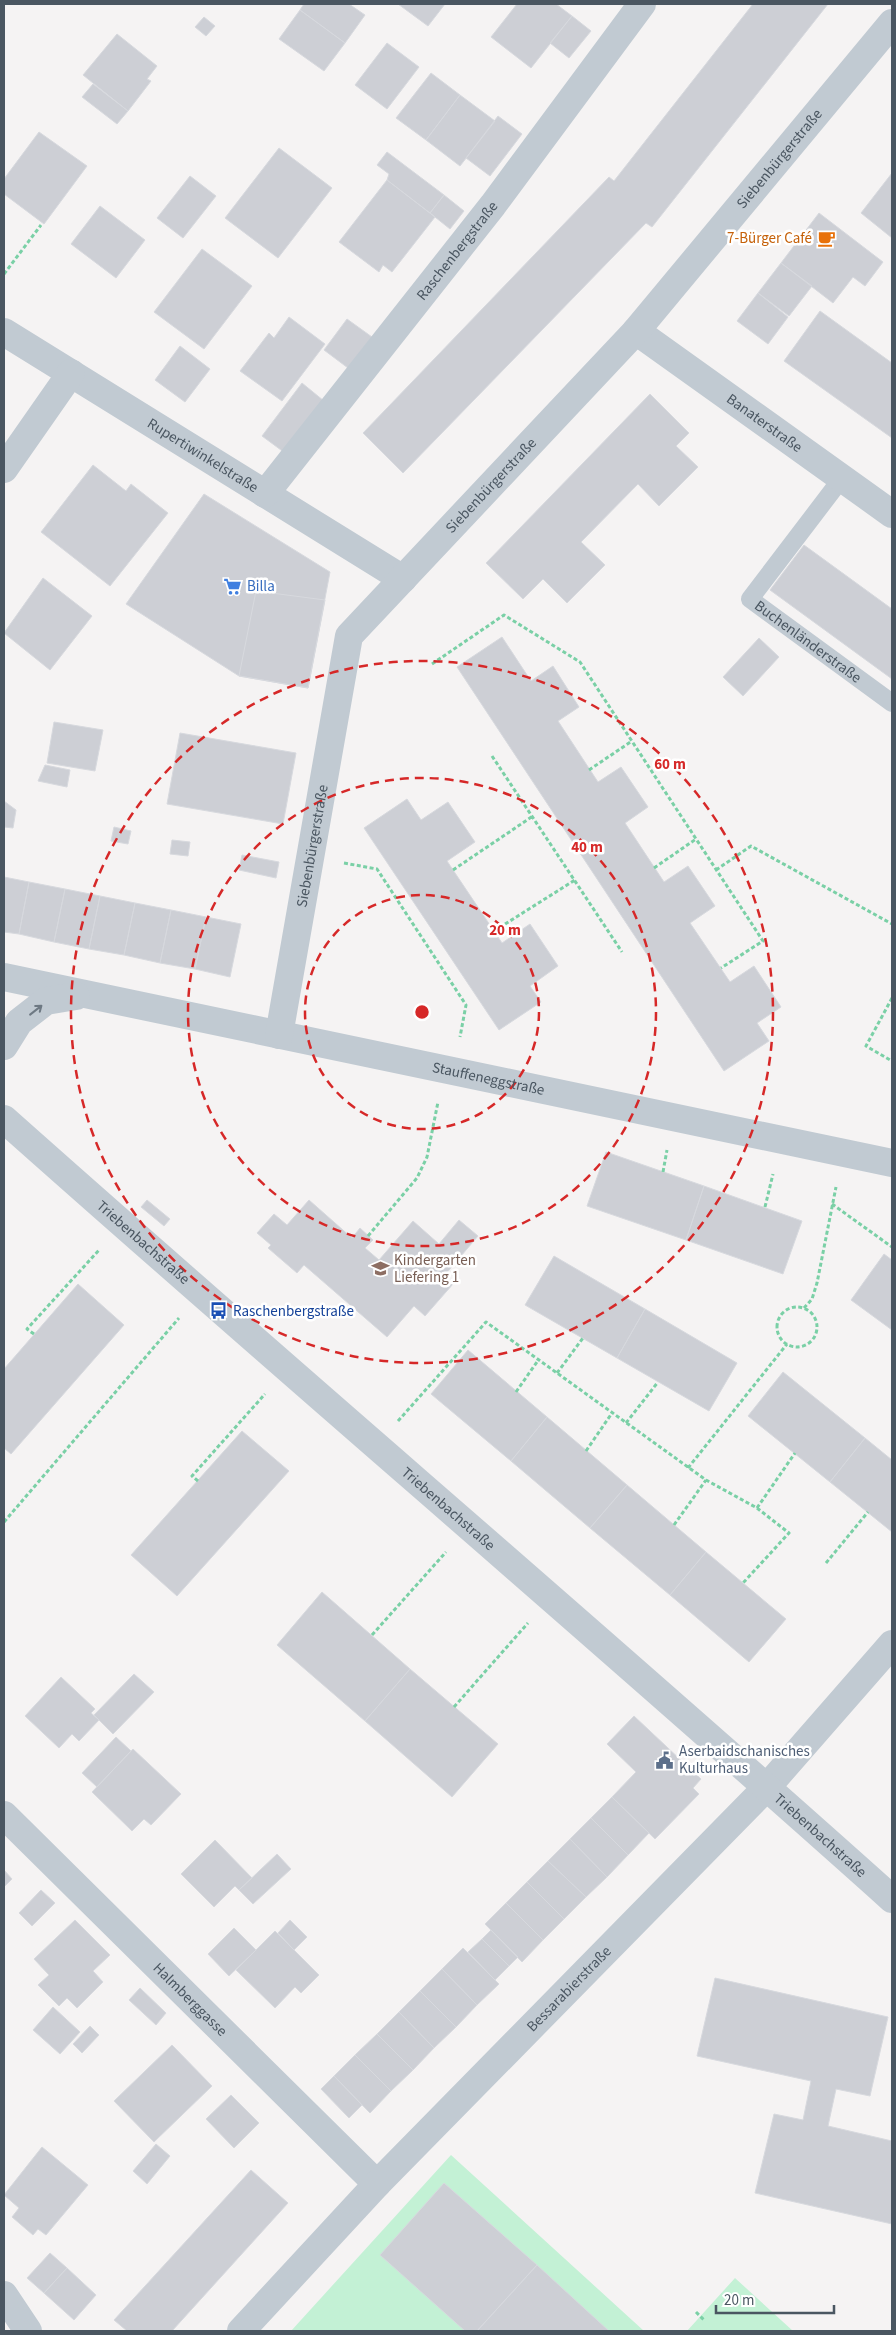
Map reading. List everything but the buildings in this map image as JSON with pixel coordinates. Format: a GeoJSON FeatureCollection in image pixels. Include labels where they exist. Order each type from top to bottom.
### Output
{"type":"FeatureCollection","features":[{"type":"Feature","properties":{"kind":"street","name":"Raschenbergstraße"},"geometry":{"type":"LineString","coordinates":[[265,494],[493,205],[642,4]]}},
{"type":"Feature","properties":{"kind":"street","name":"Siebenbürgerstraße"},"geometry":{"type":"LineString","coordinates":[[279,1035],[349,636],[636,331],[892,23]]}},
{"type":"Feature","properties":{"kind":"street","name":"Banaterstraße"},"geometry":{"type":"LineString","coordinates":[[636,331],[892,514]]}},
{"type":"Feature","properties":{"kind":"street","name":"Rupertiwinkelstraße"},"geometry":{"type":"LineString","coordinates":[[4,332],[403,579]]}},
{"type":"Feature","properties":{"kind":"street"},"geometry":{"type":"LineString","coordinates":[[4,469],[71,373]]}},
{"type":"Feature","properties":{"kind":"street","name":"Stauffeneggstraße"},"geometry":{"type":"LineString","coordinates":[[4,977],[892,1163]]}},
{"type":"Feature","properties":{"kind":"street","name":"Stauffeneggstraße"},"geometry":{"type":"LineString","coordinates":[[4,1046],[19,1022],[46,1001],[85,995]]}},
{"type":"Feature","properties":{"kind":"street","name":"Triebenbachstraße"},"geometry":{"type":"LineString","coordinates":[[4,1119],[122,1225],[767,1787],[892,1899]]}},
{"type":"Feature","properties":{"kind":"street","name":"Bessarabierstraße"},"geometry":{"type":"LineString","coordinates":[[241,2331],[377,2184],[767,1787],[892,1644]]}},
{"type":"Feature","properties":{"kind":"street","name":"Halmberggasse"},"geometry":{"type":"LineString","coordinates":[[4,1816],[377,2184]]}},
{"type":"Feature","properties":{"kind":"street"},"geometry":{"type":"LineString","coordinates":[[4,2295],[28,2331]]}},
{"type":"Feature","properties":{"kind":"lane","name":"Buchenländerstraße"},"geometry":{"type":"LineString","coordinates":[[842,478],[750,599],[892,703]]}},
{"type":"Feature","properties":{"kind":"path"},"geometry":{"type":"LineString","coordinates":[[4,274],[41,225]]}},
{"type":"Feature","properties":{"kind":"path"},"geometry":{"type":"LineString","coordinates":[[432,664],[504,615],[580,662],[764,941],[721,968]]}},
{"type":"Feature","properties":{"kind":"path"},"geometry":{"type":"LineString","coordinates":[[590,770],[632,741]]}},
{"type":"Feature","properties":{"kind":"path"},"geometry":{"type":"LineString","coordinates":[[492,756],[622,952]]}},
{"type":"Feature","properties":{"kind":"path"},"geometry":{"type":"LineString","coordinates":[[453,870],[533,816]]}},
{"type":"Feature","properties":{"kind":"path"},"geometry":{"type":"LineString","coordinates":[[654,868],[696,839]]}},
{"type":"Feature","properties":{"kind":"path"},"geometry":{"type":"LineString","coordinates":[[716,870],[751,846],[892,924]]}},
{"type":"Feature","properties":{"kind":"path"},"geometry":{"type":"LineString","coordinates":[[310,857],[377,869],[466,1005],[427,1157],[416,1178],[368,1236]]}},
{"type":"Feature","properties":{"kind":"path"},"geometry":{"type":"LineString","coordinates":[[494,931],[574,880]]}},
{"type":"Feature","properties":{"kind":"path"},"geometry":{"type":"LineString","coordinates":[[892,998],[866,1046],[892,1060]]}},
{"type":"Feature","properties":{"kind":"path"},"geometry":{"type":"LineString","coordinates":[[804,1308],[812,1299],[817,1283],[843,1153]]}},
{"type":"Feature","properties":{"kind":"path"},"geometry":{"type":"LineString","coordinates":[[832,1204],[892,1247]]}},
{"type":"Feature","properties":{"kind":"path"},"geometry":{"type":"LineString","coordinates":[[34,1334],[27,1328],[122,1225]]}},
{"type":"Feature","properties":{"kind":"path"},"geometry":{"type":"LineString","coordinates":[[791,1307],[804,1308],[814,1316],[817,1322],[815,1336],[812,1341],[799,1347],[786,1344],[776,1328],[780,1315],[791,1307]]}},
{"type":"Feature","properties":{"kind":"path"},"geometry":{"type":"LineString","coordinates":[[4,1522],[185,1311]]}},
{"type":"Feature","properties":{"kind":"path"},"geometry":{"type":"LineString","coordinates":[[376,1446],[486,1322],[688,1468],[757,1508],[789,1533],[743,1583]]}},
{"type":"Feature","properties":{"kind":"path"},"geometry":{"type":"LineString","coordinates":[[557,1373],[583,1338]]}},
{"type":"Feature","properties":{"kind":"path"},"geometry":{"type":"LineString","coordinates":[[688,1468],[786,1344]]}},
{"type":"Feature","properties":{"kind":"path"},"geometry":{"type":"LineString","coordinates":[[516,1392],[539,1359]]}},
{"type":"Feature","properties":{"kind":"path"},"geometry":{"type":"LineString","coordinates":[[198,1480],[192,1476],[288,1370]]}},
{"type":"Feature","properties":{"kind":"path"},"geometry":{"type":"LineString","coordinates":[[626,1423],[658,1382]]}},
{"type":"Feature","properties":{"kind":"path"},"geometry":{"type":"LineString","coordinates":[[586,1451],[612,1413]]}},
{"type":"Feature","properties":{"kind":"path"},"geometry":{"type":"LineString","coordinates":[[757,1508],[795,1454]]}},
{"type":"Feature","properties":{"kind":"path"},"geometry":{"type":"LineString","coordinates":[[674,1525],[706,1480]]}},
{"type":"Feature","properties":{"kind":"path"},"geometry":{"type":"LineString","coordinates":[[826,1563],[868,1512]]}},
{"type":"Feature","properties":{"kind":"path"},"geometry":{"type":"LineString","coordinates":[[372,1635],[469,1527]]}},
{"type":"Feature","properties":{"kind":"path"},"geometry":{"type":"LineString","coordinates":[[454,1707],[550,1598]]}},
{"type":"Feature","properties":{"kind":"path"},"geometry":{"type":"LineString","coordinates":[[696,2312],[705,2321]]}},
{"type":"Feature","properties":{"kind":"green space"},"geometry":{"type":"Polygon","coordinates":[[[451,2155],[644,2331],[291,2331],[451,2155]]]}},
{"type":"Feature","properties":{"kind":"green space"},"geometry":{"type":"Polygon","coordinates":[[[735,2278],[793,2331],[687,2331],[735,2278]]]}},
{"type":"Feature","properties":{"kind":"place","name":"7-Bürger Café"},"geometry":{"type":"Point","coordinates":[826,238]}},
{"type":"Feature","properties":{"kind":"place","name":"Billa"},"geometry":{"type":"Point","coordinates":[233,586]}},
{"type":"Feature","properties":{"kind":"place","name":"Kindergarten Liefering 1"},"geometry":{"type":"Point","coordinates":[380,1269]}},
{"type":"Feature","properties":{"kind":"place","name":"Raschenbergstraße"},"geometry":{"type":"Point","coordinates":[219,1311]}},
{"type":"Feature","properties":{"kind":"place","name":"Aserbaidschanisches Kulturhaus"},"geometry":{"type":"Point","coordinates":[665,1760]}}]}
